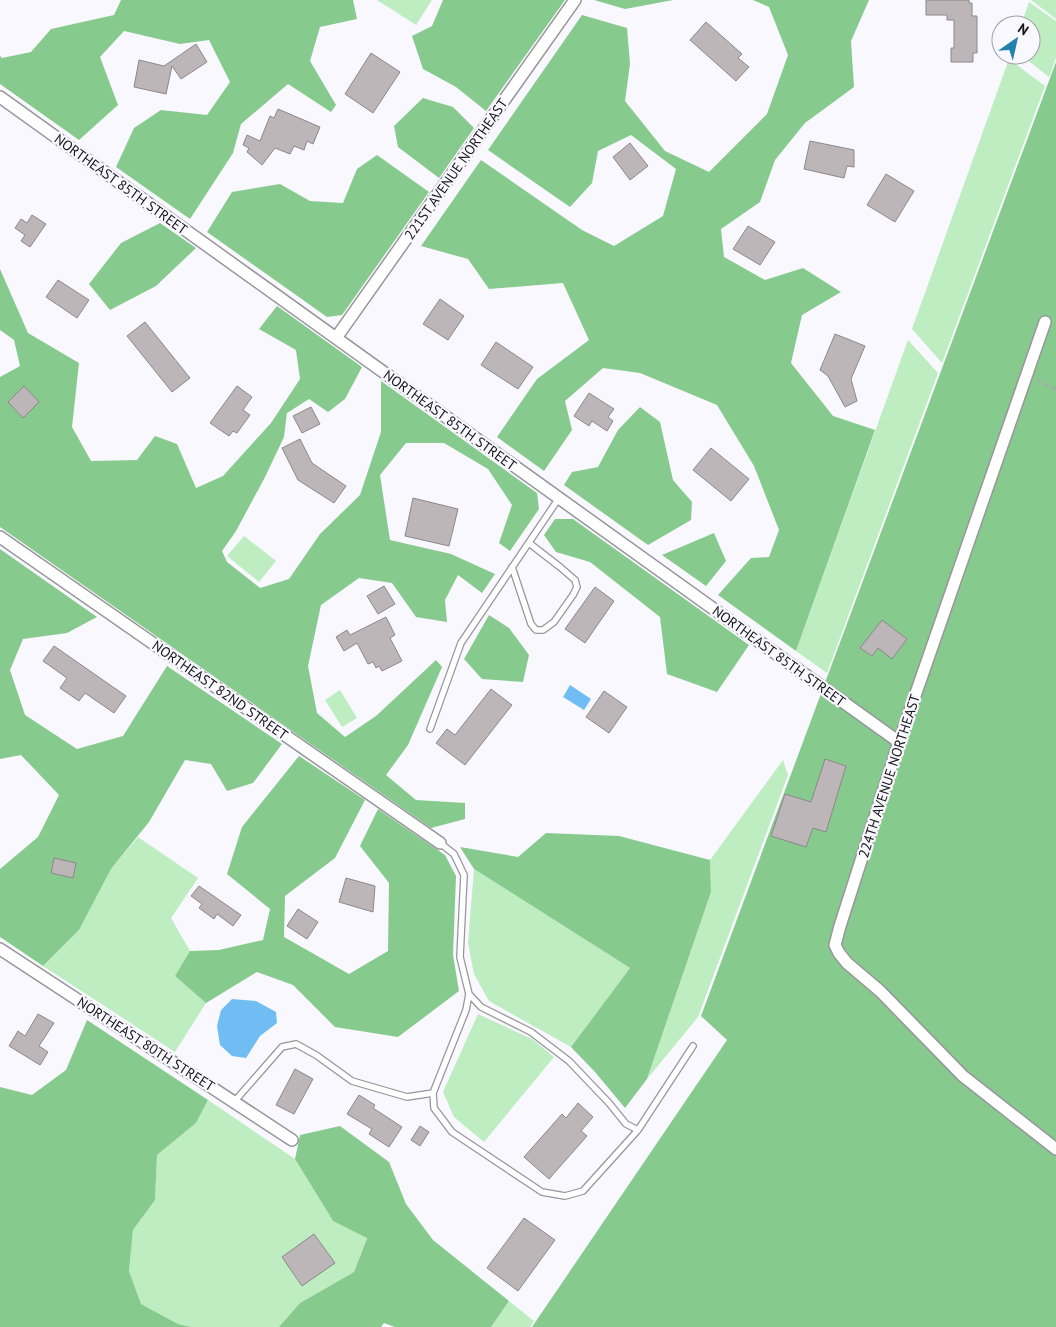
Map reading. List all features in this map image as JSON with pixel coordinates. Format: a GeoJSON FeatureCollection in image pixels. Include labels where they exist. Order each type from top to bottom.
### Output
{"type":"FeatureCollection","features":[{"type":"Feature","properties":{"kind":"street","name":"221ST AVENUE NORTHEAST"},"geometry":{"type":"LineString","coordinates":[[336,338],[575,0]]}},
{"type":"Feature","properties":{"kind":"street","name":"NORTHEAST 85TH STREET"},"geometry":{"type":"LineString","coordinates":[[0,97],[899,742]]}},
{"type":"Feature","properties":{"kind":"street","name":"224TH AVENUE NORTHEAST"},"geometry":{"type":"LineString","coordinates":[[1045,322],[899,742],[835,945],[846,963],[880,991],[964,1076],[1056,1149]]}},
{"type":"Feature","properties":{"kind":"street","name":"NORTHEAST 82ND STREET"},"geometry":{"type":"LineString","coordinates":[[0,537],[440,843]]}},
{"type":"Feature","properties":{"kind":"street","name":"NORTHEAST 80TH STREET"},"geometry":{"type":"LineString","coordinates":[[0,949],[292,1140]]}},
{"type":"Feature","properties":{"kind":"lane"},"geometry":{"type":"LineString","coordinates":[[430,729],[461,643],[559,498]]}},
{"type":"Feature","properties":{"kind":"lane"},"geometry":{"type":"LineString","coordinates":[[512,567],[531,624],[536,630],[544,630],[554,622],[577,587],[575,580],[529,543]]}},
{"type":"Feature","properties":{"kind":"lane"},"geometry":{"type":"LineString","coordinates":[[440,843],[454,854],[464,875],[460,956],[469,994],[466,1010],[433,1093],[434,1108],[452,1132],[542,1192],[565,1196],[583,1190],[638,1130],[693,1046]]}},
{"type":"Feature","properties":{"kind":"lane"},"geometry":{"type":"LineString","coordinates":[[469,994],[480,1007],[531,1032],[569,1061],[626,1124],[638,1130]]}},
{"type":"Feature","properties":{"kind":"lane"},"geometry":{"type":"LineString","coordinates":[[234,1102],[282,1046],[296,1044],[316,1054],[352,1081],[407,1097],[433,1093]]}},
{"type":"Feature","properties":{"kind":"path"},"geometry":{"type":"LineString","coordinates":[[1027,375],[1056,390]]}},
{"type":"Feature","properties":{"kind":"green space"},"geometry":{"type":"Polygon","coordinates":[[[121,0],[353,0],[357,19],[320,27],[310,61],[336,105],[331,112],[288,84],[241,124],[233,153],[190,219],[116,167],[134,128],[161,110],[207,115],[230,82],[209,40],[180,44],[124,31],[100,57],[118,105],[79,140],[0,84],[0,56],[2,58],[31,52],[51,29],[114,15],[121,0]]]}},
{"type":"Feature","properties":{"kind":"green space"},"geometry":{"type":"Polygon","coordinates":[[[377,0],[432,0],[416,25],[377,0]]]}},
{"type":"Feature","properties":{"kind":"green space"},"geometry":{"type":"Polygon","coordinates":[[[443,0],[565,0],[486,111],[456,87],[423,69],[412,36],[432,26],[443,0]]]}},
{"type":"Feature","properties":{"kind":"green space"},"geometry":{"type":"Polygon","coordinates":[[[594,0],[673,0],[625,9],[594,0]]]}},
{"type":"Feature","properties":{"kind":"green space"},"geometry":{"type":"Polygon","coordinates":[[[753,0],[869,0],[851,41],[854,87],[805,123],[775,160],[760,202],[721,229],[724,257],[765,280],[803,268],[841,292],[802,315],[791,363],[833,416],[875,430],[796,651],[718,595],[751,558],[769,557],[779,530],[754,466],[717,405],[640,373],[603,368],[565,401],[572,430],[544,471],[497,437],[537,379],[589,340],[563,283],[489,289],[468,259],[421,246],[481,160],[582,230],[614,246],[663,216],[676,169],[631,135],[598,151],[592,183],[570,207],[488,150],[582,15],[627,28],[630,64],[625,101],[665,151],[709,172],[767,114],[788,55],[769,7],[753,0]]]}},
{"type":"Feature","properties":{"kind":"green space"},"geometry":{"type":"Polygon","coordinates":[[[1031,0],[1056,0],[1056,19],[1031,0]]]}},
{"type":"Feature","properties":{"kind":"green space"},"geometry":{"type":"Polygon","coordinates":[[[1029,2],[1056,21],[1056,58],[1049,77],[1034,65],[1041,65],[1041,15],[1024,15],[1029,2]]]}},
{"type":"Feature","properties":{"kind":"green space"},"geometry":{"type":"Polygon","coordinates":[[[1056,62],[1056,1327],[532,1327],[727,1040],[701,1016],[1056,62]]]}},
{"type":"Feature","properties":{"kind":"green space"},"geometry":{"type":"Polygon","coordinates":[[[1007,65],[1017,65],[1045,86],[942,363],[912,329],[1007,65]]]}},
{"type":"Feature","properties":{"kind":"green space"},"geometry":{"type":"Polygon","coordinates":[[[423,98],[453,107],[474,128],[439,178],[398,147],[394,126],[423,98]]]}},
{"type":"Feature","properties":{"kind":"green space"},"geometry":{"type":"Polygon","coordinates":[[[377,155],[429,192],[342,315],[327,317],[207,232],[232,192],[280,184],[310,201],[343,203],[357,169],[377,155]]]}},
{"type":"Feature","properties":{"kind":"green space"},"geometry":{"type":"Polygon","coordinates":[[[160,223],[196,248],[156,286],[110,310],[89,284],[121,243],[160,223]]]}},
{"type":"Feature","properties":{"kind":"green space"},"geometry":{"type":"Polygon","coordinates":[[[0,269],[28,333],[79,363],[72,427],[91,461],[137,460],[155,436],[177,444],[196,488],[223,476],[271,423],[300,379],[296,350],[259,329],[277,306],[362,367],[345,399],[328,412],[309,399],[287,413],[284,437],[236,531],[222,551],[227,562],[260,588],[289,579],[320,534],[360,495],[381,432],[381,381],[537,493],[539,509],[510,551],[499,543],[512,505],[488,469],[444,443],[406,443],[380,475],[390,540],[451,554],[495,574],[482,593],[458,575],[445,600],[447,622],[416,617],[392,583],[359,578],[321,605],[308,666],[317,713],[345,737],[376,716],[436,660],[442,667],[408,745],[386,775],[416,800],[465,803],[465,819],[431,828],[0,527],[0,377],[20,366],[14,340],[0,330],[0,269]]]}},
{"type":"Feature","properties":{"kind":"green space"},"geometry":{"type":"Polygon","coordinates":[[[908,340],[938,373],[827,673],[796,651],[908,340]]]}},
{"type":"Feature","properties":{"kind":"green space"},"geometry":{"type":"Polygon","coordinates":[[[640,407],[660,422],[673,480],[692,502],[691,520],[648,545],[564,485],[572,472],[598,467],[618,430],[640,407]]]}},
{"type":"Feature","properties":{"kind":"green space"},"geometry":{"type":"Polygon","coordinates":[[[555,519],[573,519],[749,645],[717,692],[667,674],[660,617],[590,562],[556,552],[544,535],[555,519]]]}},
{"type":"Feature","properties":{"kind":"green space"},"geometry":{"type":"Polygon","coordinates":[[[714,533],[726,561],[706,586],[662,555],[714,533]]]}},
{"type":"Feature","properties":{"kind":"green space"},"geometry":{"type":"Polygon","coordinates":[[[244,536],[276,561],[259,582],[227,556],[244,536]]]}},
{"type":"Feature","properties":{"kind":"green space"},"geometry":{"type":"Polygon","coordinates":[[[0,549],[97,617],[67,633],[23,639],[10,670],[25,715],[77,749],[123,736],[167,666],[282,744],[253,783],[227,791],[211,764],[185,760],[149,822],[111,869],[79,930],[43,966],[0,937],[0,869],[38,837],[59,795],[21,755],[0,759],[0,549]]]}},
{"type":"Feature","properties":{"kind":"green space"},"geometry":{"type":"Polygon","coordinates":[[[489,615],[509,628],[529,655],[523,682],[482,679],[464,659],[489,615]]]}},
{"type":"Feature","properties":{"kind":"green space"},"geometry":{"type":"Polygon","coordinates":[[[340,690],[357,718],[342,727],[325,700],[340,690]]]}},
{"type":"Feature","properties":{"kind":"green space"},"geometry":{"type":"Polygon","coordinates":[[[299,756],[365,800],[335,858],[285,896],[284,937],[349,974],[388,951],[389,883],[360,846],[378,809],[445,855],[456,876],[453,955],[459,991],[398,1037],[335,1027],[293,985],[257,972],[206,1003],[175,976],[190,951],[219,950],[263,940],[270,909],[227,874],[242,827],[299,756]]]}},
{"type":"Feature","properties":{"kind":"green space"},"geometry":{"type":"Polygon","coordinates":[[[783,760],[788,775],[698,1017],[647,1079],[711,892],[710,860],[783,760]]]}},
{"type":"Feature","properties":{"kind":"green space"},"geometry":{"type":"Polygon","coordinates":[[[546,833],[619,836],[710,860],[711,892],[647,1079],[625,1108],[571,1047],[630,968],[474,869],[460,847],[518,857],[546,833]]]}},
{"type":"Feature","properties":{"kind":"green space"},"geometry":{"type":"Polygon","coordinates":[[[138,837],[198,878],[171,918],[190,951],[176,976],[206,1003],[175,1052],[43,966],[79,930],[111,869],[138,837]]]}},
{"type":"Feature","properties":{"kind":"green space"},"geometry":{"type":"Polygon","coordinates":[[[474,869],[630,968],[571,1047],[489,1001],[474,974],[468,943],[474,869]]]}},
{"type":"Feature","properties":{"kind":"green space"},"geometry":{"type":"Polygon","coordinates":[[[478,1014],[532,1039],[554,1057],[484,1142],[454,1117],[443,1092],[478,1014]]]}},
{"type":"Feature","properties":{"kind":"green space"},"geometry":{"type":"Polygon","coordinates":[[[87,1020],[208,1100],[196,1123],[157,1155],[155,1200],[133,1230],[129,1271],[141,1304],[178,1324],[191,1327],[0,1327],[0,1087],[32,1095],[66,1070],[87,1020]]]}},
{"type":"Feature","properties":{"kind":"green space"},"geometry":{"type":"Polygon","coordinates":[[[208,1100],[295,1159],[333,1221],[367,1237],[354,1272],[300,1303],[279,1327],[191,1327],[178,1324],[141,1304],[129,1271],[133,1230],[155,1200],[157,1155],[196,1123],[208,1100]]]}},
{"type":"Feature","properties":{"kind":"green space"},"geometry":{"type":"Polygon","coordinates":[[[340,1126],[389,1162],[406,1204],[433,1240],[509,1301],[491,1327],[395,1327],[384,1323],[381,1327],[279,1327],[300,1303],[354,1272],[367,1238],[333,1221],[295,1159],[300,1135],[340,1126]]]}},
{"type":"Feature","properties":{"kind":"green space"},"geometry":{"type":"Polygon","coordinates":[[[509,1301],[534,1321],[530,1327],[491,1327],[509,1301]]]}},
{"type":"Feature","properties":{"kind":"water"},"geometry":{"type":"Polygon","coordinates":[[[570,685],[591,699],[584,710],[563,697],[570,685]]]}},
{"type":"Feature","properties":{"kind":"water"},"geometry":{"type":"Polygon","coordinates":[[[232,999],[256,1001],[276,1012],[277,1023],[260,1036],[246,1058],[232,1056],[220,1045],[217,1026],[221,1010],[232,999]]]}},
{"type":"Feature","properties":{"kind":"building"},"geometry":{"type":"Polygon","coordinates":[[[926,0],[969,0],[969,3],[972,3],[972,16],[977,16],[977,53],[973,53],[973,62],[951,62],[951,48],[954,48],[954,20],[947,20],[947,15],[926,15],[926,0]]]}},
{"type":"Feature","properties":{"kind":"building"},"geometry":{"type":"Polygon","coordinates":[[[706,22],[742,54],[738,58],[749,67],[736,81],[690,40],[706,22]]]}},
{"type":"Feature","properties":{"kind":"building"},"geometry":{"type":"Polygon","coordinates":[[[196,44],[207,62],[181,79],[172,66],[166,94],[134,87],[139,60],[164,66],[196,44]]]}},
{"type":"Feature","properties":{"kind":"building"},"geometry":{"type":"Polygon","coordinates":[[[371,53],[400,72],[373,113],[345,94],[371,53]]]}},
{"type":"Feature","properties":{"kind":"building"},"geometry":{"type":"Polygon","coordinates":[[[278,109],[320,127],[313,144],[307,141],[304,150],[294,146],[290,154],[275,148],[262,165],[247,152],[249,148],[243,145],[247,135],[260,141],[270,116],[274,118],[278,109]]]}},
{"type":"Feature","properties":{"kind":"building"},"geometry":{"type":"Polygon","coordinates":[[[810,141],[854,150],[854,167],[847,166],[844,178],[804,169],[810,141]]]}},
{"type":"Feature","properties":{"kind":"building"},"geometry":{"type":"Polygon","coordinates":[[[630,143],[648,166],[630,180],[613,157],[630,143]]]}},
{"type":"Feature","properties":{"kind":"building"},"geometry":{"type":"Polygon","coordinates":[[[886,174],[914,191],[895,222],[867,205],[886,174]]]}},
{"type":"Feature","properties":{"kind":"building"},"geometry":{"type":"Polygon","coordinates":[[[32,215],[46,224],[30,247],[21,241],[25,235],[15,228],[21,219],[27,223],[32,215]]]}},
{"type":"Feature","properties":{"kind":"building"},"geometry":{"type":"Polygon","coordinates":[[[748,226],[775,242],[760,265],[733,249],[748,226]]]}},
{"type":"Feature","properties":{"kind":"building"},"geometry":{"type":"Polygon","coordinates":[[[58,280],[89,300],[77,318],[46,297],[58,280]]]}},
{"type":"Feature","properties":{"kind":"building"},"geometry":{"type":"Polygon","coordinates":[[[440,299],[464,316],[448,340],[423,324],[440,299]]]}},
{"type":"Feature","properties":{"kind":"building"},"geometry":{"type":"Polygon","coordinates":[[[145,322],[190,378],[172,392],[127,336],[145,322]]]}},
{"type":"Feature","properties":{"kind":"building"},"geometry":{"type":"Polygon","coordinates":[[[835,334],[865,346],[851,379],[857,401],[845,407],[828,376],[820,370],[835,334]]]}},
{"type":"Feature","properties":{"kind":"building"},"geometry":{"type":"Polygon","coordinates":[[[496,342],[533,367],[518,389],[481,365],[496,342]]]}},
{"type":"Feature","properties":{"kind":"building"},"geometry":{"type":"Polygon","coordinates":[[[24,386],[39,402],[23,418],[8,402],[24,386]]]}},
{"type":"Feature","properties":{"kind":"building"},"geometry":{"type":"Polygon","coordinates":[[[237,386],[252,397],[243,410],[250,415],[237,433],[233,431],[229,436],[210,423],[237,386]]]}},
{"type":"Feature","properties":{"kind":"building"},"geometry":{"type":"Polygon","coordinates":[[[589,393],[614,409],[608,417],[613,421],[607,431],[592,421],[589,426],[574,416],[589,393]]]}},
{"type":"Feature","properties":{"kind":"building"},"geometry":{"type":"Polygon","coordinates":[[[311,407],[320,424],[302,433],[293,416],[311,407]]]}},
{"type":"Feature","properties":{"kind":"building"},"geometry":{"type":"Polygon","coordinates":[[[300,439],[312,463],[346,486],[334,503],[298,480],[282,448],[300,439]]]}},
{"type":"Feature","properties":{"kind":"building"},"geometry":{"type":"Polygon","coordinates":[[[711,448],[749,479],[731,501],[693,470],[711,448]]]}},
{"type":"Feature","properties":{"kind":"building"},"geometry":{"type":"Polygon","coordinates":[[[413,498],[458,509],[449,546],[405,536],[413,498]]]}},
{"type":"Feature","properties":{"kind":"building"},"geometry":{"type":"Polygon","coordinates":[[[384,586],[395,604],[378,614],[367,596],[384,586]]]}},
{"type":"Feature","properties":{"kind":"building"},"geometry":{"type":"Polygon","coordinates":[[[595,587],[614,601],[585,643],[565,629],[595,587]]]}},
{"type":"Feature","properties":{"kind":"building"},"geometry":{"type":"Polygon","coordinates":[[[386,617],[395,635],[390,638],[402,661],[382,671],[379,666],[376,668],[373,662],[368,664],[357,643],[344,651],[336,637],[347,630],[350,635],[386,617]]]}},
{"type":"Feature","properties":{"kind":"building"},"geometry":{"type":"Polygon","coordinates":[[[882,620],[907,639],[892,659],[878,648],[872,656],[860,648],[882,620]]]}},
{"type":"Feature","properties":{"kind":"building"},"geometry":{"type":"Polygon","coordinates":[[[54,646],[126,696],[114,713],[85,693],[79,701],[60,688],[67,678],[43,661],[54,646]]]}},
{"type":"Feature","properties":{"kind":"building"},"geometry":{"type":"Polygon","coordinates":[[[491,689],[512,705],[465,765],[436,743],[447,729],[455,735],[491,689]]]}},
{"type":"Feature","properties":{"kind":"building"},"geometry":{"type":"Polygon","coordinates":[[[604,691],[627,707],[609,733],[586,717],[604,691]]]}},
{"type":"Feature","properties":{"kind":"building"},"geometry":{"type":"Polygon","coordinates":[[[825,759],[846,766],[826,832],[813,828],[806,847],[771,836],[785,794],[811,802],[825,759]]]}},
{"type":"Feature","properties":{"kind":"building"},"geometry":{"type":"Polygon","coordinates":[[[54,858],[76,863],[73,878],[51,873],[54,858]]]}},
{"type":"Feature","properties":{"kind":"building"},"geometry":{"type":"Polygon","coordinates":[[[346,878],[375,886],[373,912],[339,902],[346,878]]]}},
{"type":"Feature","properties":{"kind":"building"},"geometry":{"type":"Polygon","coordinates":[[[199,886],[241,915],[233,926],[217,914],[214,919],[199,908],[202,904],[191,896],[199,886]]]}},
{"type":"Feature","properties":{"kind":"building"},"geometry":{"type":"Polygon","coordinates":[[[298,909],[318,922],[307,939],[287,926],[298,909]]]}},
{"type":"Feature","properties":{"kind":"building"},"geometry":{"type":"Polygon","coordinates":[[[38,1014],[54,1023],[39,1046],[48,1052],[40,1065],[9,1046],[18,1031],[25,1036],[38,1014]]]}},
{"type":"Feature","properties":{"kind":"building"},"geometry":{"type":"Polygon","coordinates":[[[295,1069],[313,1079],[294,1114],[276,1105],[295,1069]]]}},
{"type":"Feature","properties":{"kind":"building"},"geometry":{"type":"Polygon","coordinates":[[[359,1095],[375,1105],[373,1108],[402,1127],[389,1147],[369,1134],[372,1129],[347,1114],[359,1095]]]}},
{"type":"Feature","properties":{"kind":"building"},"geometry":{"type":"Polygon","coordinates":[[[578,1103],[593,1117],[581,1131],[587,1136],[549,1179],[524,1157],[562,1114],[566,1118],[578,1103]]]}},
{"type":"Feature","properties":{"kind":"building"},"geometry":{"type":"Polygon","coordinates":[[[420,1126],[429,1132],[420,1146],[411,1140],[420,1126]]]}},
{"type":"Feature","properties":{"kind":"building"},"geometry":{"type":"Polygon","coordinates":[[[524,1218],[555,1240],[518,1291],[487,1268],[524,1218]]]}},
{"type":"Feature","properties":{"kind":"building"},"geometry":{"type":"Polygon","coordinates":[[[314,1234],[335,1263],[302,1286],[282,1257],[314,1234]]]}}]}
